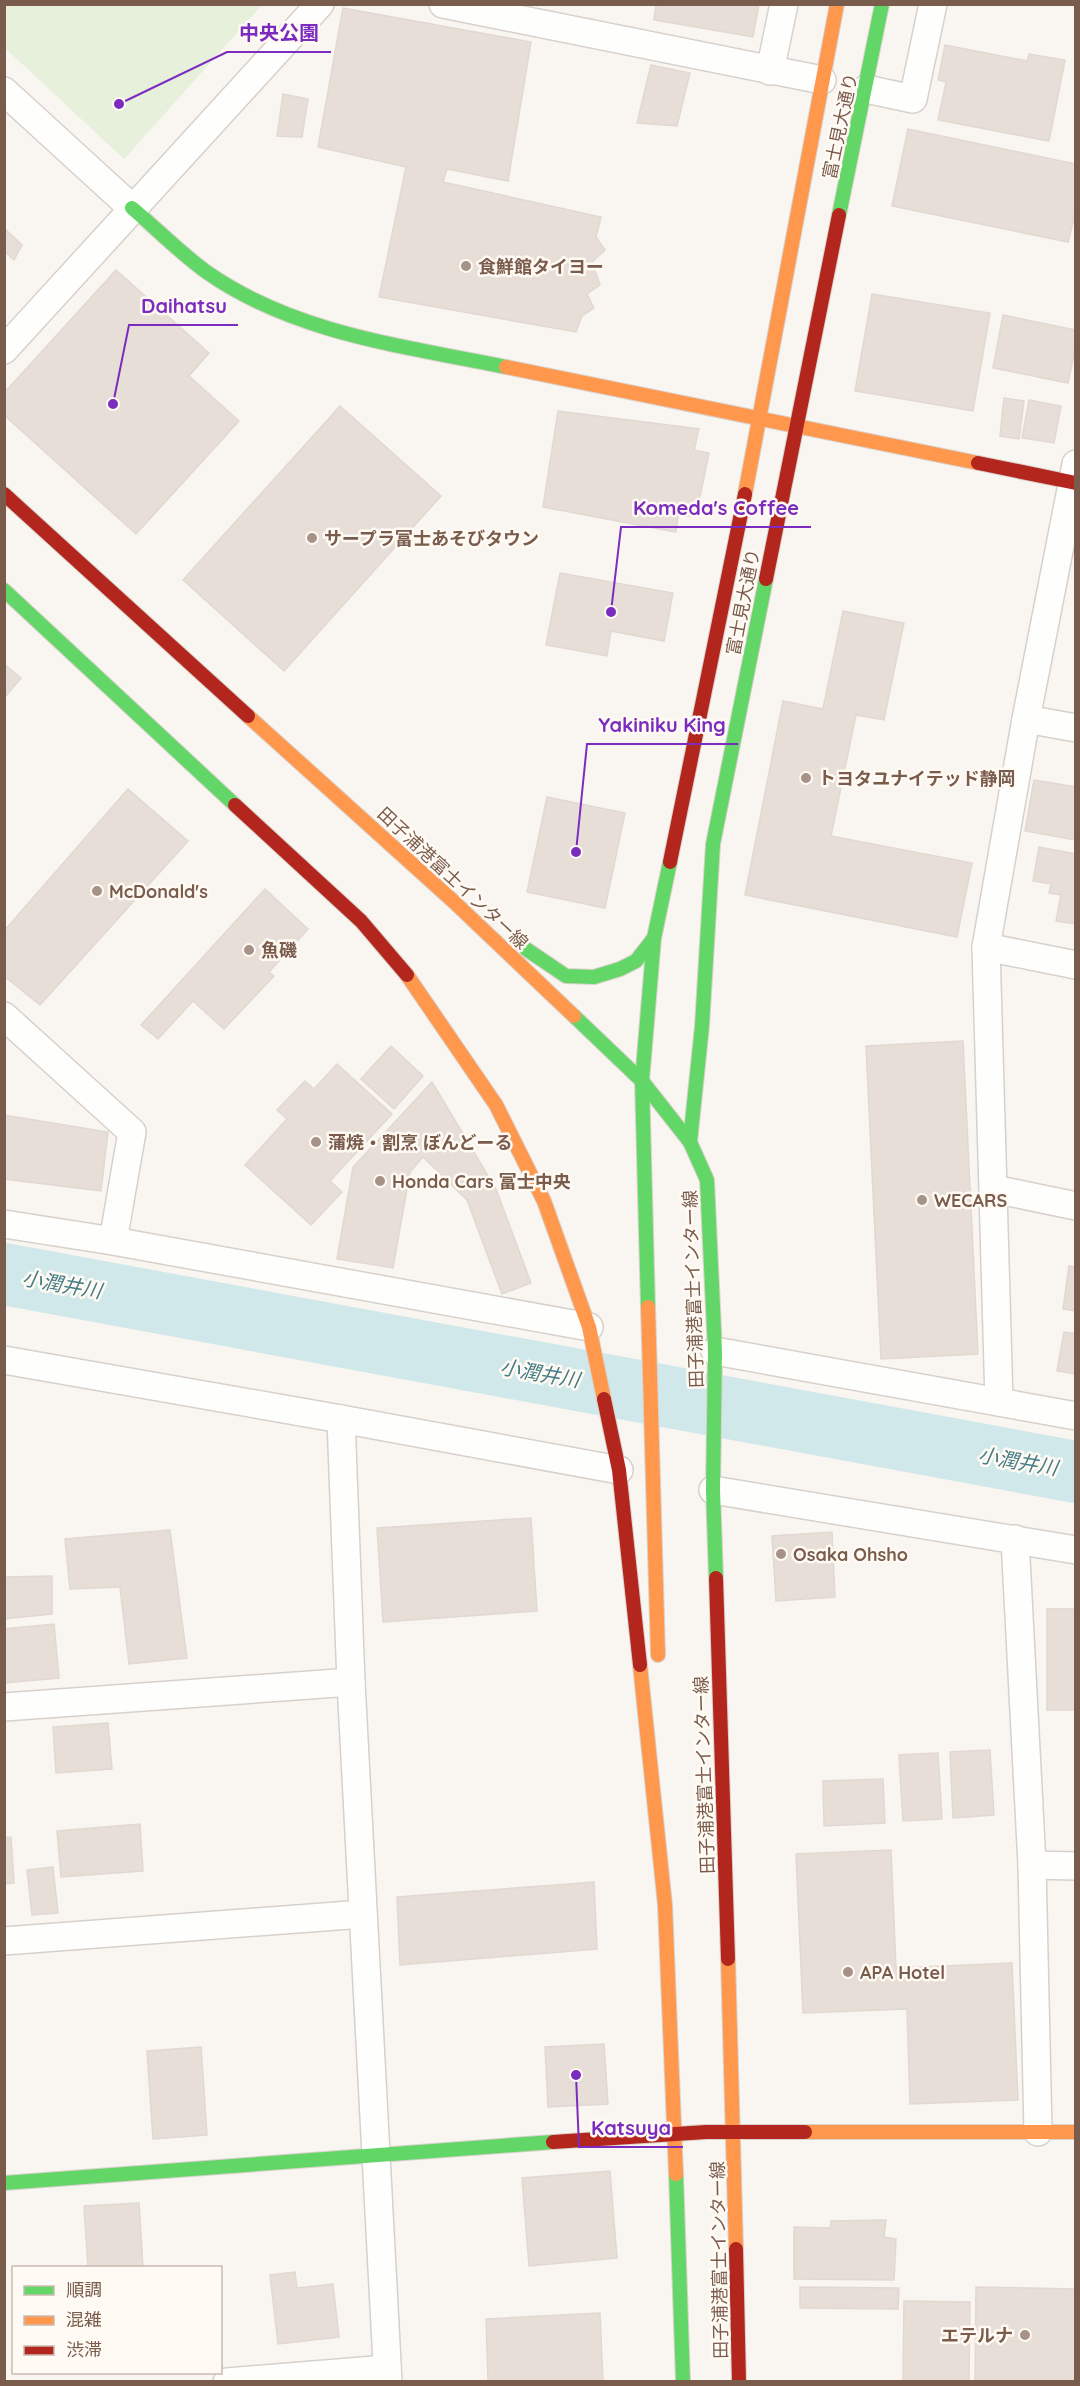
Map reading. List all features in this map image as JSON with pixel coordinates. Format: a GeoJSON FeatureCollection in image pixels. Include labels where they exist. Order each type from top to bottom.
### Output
{"type":"FeatureCollection","features":[{"type":"Feature","properties":{"kind":"street"},"geometry":{"type":"LineString","coordinates":[[4,350],[320,4]]}},
{"type":"Feature","properties":{"kind":"street"},"geometry":{"type":"LineString","coordinates":[[443,4],[822,80]]}},
{"type":"Feature","properties":{"kind":"street"},"geometry":{"type":"LineString","coordinates":[[770,70],[784,4]]}},
{"type":"Feature","properties":{"kind":"street","name":"富士見大通り"},"geometry":{"type":"LineString","coordinates":[[658,1666],[642,1081],[654,938],[760,419],[837,4]]}},
{"type":"Feature","properties":{"kind":"street","name":"富士見大通り"},"geometry":{"type":"LineString","coordinates":[[690,1142],[702,1026],[713,844],[882,4]]}},
{"type":"Feature","properties":{"kind":"street"},"geometry":{"type":"LineString","coordinates":[[866,89],[913,99],[933,4]]}},
{"type":"Feature","properties":{"kind":"street"},"geometry":{"type":"LineString","coordinates":[[4,91],[132,208],[208,273],[269,308],[334,332],[796,427],[1074,477],[1026,719],[986,948],[999,1402]]}},
{"type":"Feature","properties":{"kind":"street","name":"田子浦港富士インター線"},"geometry":{"type":"LineString","coordinates":[[4,495],[452,900],[642,1081],[690,1142],[706,1180],[715,1351],[713,1490],[734,2132],[739,2382]]}},
{"type":"Feature","properties":{"kind":"street"},"geometry":{"type":"LineString","coordinates":[[4,590],[361,921],[415,985],[496,1105],[544,1201],[589,1327],[618,1470],[665,1905]]}},
{"type":"Feature","properties":{"kind":"street"},"geometry":{"type":"LineString","coordinates":[[1026,719],[1076,728]]}},
{"type":"Feature","properties":{"kind":"street"},"geometry":{"type":"LineString","coordinates":[[452,900],[566,976],[594,977],[620,969],[636,961],[654,938]]}},
{"type":"Feature","properties":{"kind":"street"},"geometry":{"type":"LineString","coordinates":[[986,948],[1076,965]]}},
{"type":"Feature","properties":{"kind":"street"},"geometry":{"type":"LineString","coordinates":[[4,1016],[132,1132],[114,1241]]}},
{"type":"Feature","properties":{"kind":"street"},"geometry":{"type":"LineString","coordinates":[[994,1189],[1076,1206]]}},
{"type":"Feature","properties":{"kind":"street"},"geometry":{"type":"LineString","coordinates":[[4,1224],[114,1241],[589,1327]]}},
{"type":"Feature","properties":{"kind":"street"},"geometry":{"type":"LineString","coordinates":[[715,1351],[1076,1416]]}},
{"type":"Feature","properties":{"kind":"street"},"geometry":{"type":"LineString","coordinates":[[4,1360],[618,1470]]}},
{"type":"Feature","properties":{"kind":"street"},"geometry":{"type":"LineString","coordinates":[[226,2382],[387,2375],[351,1682],[341,1419]]}},
{"type":"Feature","properties":{"kind":"street"},"geometry":{"type":"LineString","coordinates":[[713,1490],[1076,1550]]}},
{"type":"Feature","properties":{"kind":"street"},"geometry":{"type":"LineString","coordinates":[[1015,1539],[1032,1865],[1038,2132]]}},
{"type":"Feature","properties":{"kind":"street"},"geometry":{"type":"LineString","coordinates":[[4,1707],[351,1682]]}},
{"type":"Feature","properties":{"kind":"street"},"geometry":{"type":"LineString","coordinates":[[660,1726],[682,2382]]}},
{"type":"Feature","properties":{"kind":"street"},"geometry":{"type":"LineString","coordinates":[[1032,1865],[1076,1866]]}},
{"type":"Feature","properties":{"kind":"street"},"geometry":{"type":"LineString","coordinates":[[4,1941],[363,1914]]}},
{"type":"Feature","properties":{"kind":"street"},"geometry":{"type":"LineString","coordinates":[[4,2183],[376,2154],[675,2134],[1076,2132]]}},
{"type":"Feature","properties":{"kind":"green space"},"geometry":{"type":"Polygon","coordinates":[[[4,5],[262,5],[124,159],[5,48],[4,5]]]}},
{"type":"Feature","properties":{"kind":"building"},"geometry":{"type":"Polygon","coordinates":[[[656,4],[759,4],[753,37],[654,20],[656,4]]]}},
{"type":"Feature","properties":{"kind":"building"},"geometry":{"type":"Polygon","coordinates":[[[343,8],[531,42],[508,181],[447,169],[443,182],[601,217],[596,237],[605,250],[592,262],[600,285],[587,294],[594,308],[582,316],[576,332],[379,297],[406,167],[318,147],[343,8]]]}},
{"type":"Feature","properties":{"kind":"building"},"geometry":{"type":"Polygon","coordinates":[[[945,45],[1027,61],[1029,54],[1065,60],[1049,141],[938,120],[946,82],[938,80],[945,45]]]}},
{"type":"Feature","properties":{"kind":"building"},"geometry":{"type":"Polygon","coordinates":[[[651,65],[690,73],[677,126],[637,123],[651,65]]]}},
{"type":"Feature","properties":{"kind":"building"},"geometry":{"type":"Polygon","coordinates":[[[283,94],[308,99],[302,137],[277,136],[283,94]]]}},
{"type":"Feature","properties":{"kind":"building"},"geometry":{"type":"Polygon","coordinates":[[[908,129],[1076,164],[1076,210],[1068,242],[892,206],[908,129]]]}},
{"type":"Feature","properties":{"kind":"building"},"geometry":{"type":"Polygon","coordinates":[[[4,228],[22,245],[14,260],[4,251],[4,228]]]}},
{"type":"Feature","properties":{"kind":"building"},"geometry":{"type":"Polygon","coordinates":[[[116,270],[209,353],[189,376],[239,421],[136,534],[4,415],[4,393],[116,270]]]}},
{"type":"Feature","properties":{"kind":"building"},"geometry":{"type":"Polygon","coordinates":[[[872,294],[990,313],[973,411],[855,391],[872,294]]]}},
{"type":"Feature","properties":{"kind":"building"},"geometry":{"type":"Polygon","coordinates":[[[1003,315],[1076,330],[1076,345],[1068,383],[993,368],[1003,315]]]}},
{"type":"Feature","properties":{"kind":"building"},"geometry":{"type":"Polygon","coordinates":[[[1004,398],[1024,401],[1019,439],[1000,436],[1004,398]]]}},
{"type":"Feature","properties":{"kind":"building"},"geometry":{"type":"Polygon","coordinates":[[[1029,400],[1061,406],[1054,443],[1022,438],[1029,400]]]}},
{"type":"Feature","properties":{"kind":"building","name":"サープラ富士あそびタウン"},"geometry":{"type":"Polygon","coordinates":[[[340,406],[441,496],[284,671],[183,580],[340,406]]]}},
{"type":"Feature","properties":{"kind":"building"},"geometry":{"type":"Polygon","coordinates":[[[558,411],[699,429],[694,450],[709,453],[696,516],[678,516],[676,532],[543,507],[558,411]]]}},
{"type":"Feature","properties":{"kind":"building"},"geometry":{"type":"Polygon","coordinates":[[[560,573],[673,593],[664,641],[611,631],[607,656],[546,645],[560,573]]]}},
{"type":"Feature","properties":{"kind":"building","name":"トヨタユナイテッド静岡"},"geometry":{"type":"Polygon","coordinates":[[[843,611],[904,623],[884,720],[856,715],[831,836],[972,863],[957,937],[745,895],[783,701],[823,709],[843,611]]]}},
{"type":"Feature","properties":{"kind":"building"},"geometry":{"type":"Polygon","coordinates":[[[4,664],[21,678],[4,698],[4,664]]]}},
{"type":"Feature","properties":{"kind":"building"},"geometry":{"type":"Polygon","coordinates":[[[1034,780],[1076,787],[1076,840],[1025,831],[1034,780]]]}},
{"type":"Feature","properties":{"kind":"building"},"geometry":{"type":"Polygon","coordinates":[[[128,789],[188,841],[40,1005],[4,976],[4,931],[128,789]]]}},
{"type":"Feature","properties":{"kind":"building"},"geometry":{"type":"Polygon","coordinates":[[[547,797],[625,813],[605,908],[527,892],[547,797]]]}},
{"type":"Feature","properties":{"kind":"building"},"geometry":{"type":"Polygon","coordinates":[[[1039,847],[1076,854],[1076,924],[1056,921],[1061,895],[1049,893],[1051,884],[1033,881],[1039,847]]]}},
{"type":"Feature","properties":{"kind":"building","name":"魚磯"},"geometry":{"type":"Polygon","coordinates":[[[265,889],[308,929],[269,972],[274,976],[224,1029],[193,1001],[158,1039],[141,1025],[265,889]]]}},
{"type":"Feature","properties":{"kind":"building","name":"WECARS"},"geometry":{"type":"Polygon","coordinates":[[[963,1041],[978,1354],[881,1359],[866,1046],[963,1041]]]}},
{"type":"Feature","properties":{"kind":"building"},"geometry":{"type":"Polygon","coordinates":[[[391,1046],[423,1076],[394,1109],[361,1079],[391,1046]]]}},
{"type":"Feature","properties":{"kind":"building","name":"蒲焼・割烹 ぼんどーる"},"geometry":{"type":"Polygon","coordinates":[[[337,1064],[392,1114],[330,1181],[342,1192],[311,1225],[245,1165],[287,1119],[277,1110],[305,1081],[314,1089],[337,1064]]]}},
{"type":"Feature","properties":{"kind":"building","name":"Honda Cars 富士中央"},"geometry":{"type":"Polygon","coordinates":[[[432,1082],[496,1189],[531,1283],[502,1294],[467,1200],[423,1157],[410,1172],[393,1268],[337,1259],[353,1167],[432,1082]]]}},
{"type":"Feature","properties":{"kind":"building"},"geometry":{"type":"Polygon","coordinates":[[[4,1115],[108,1132],[101,1191],[4,1179],[4,1115]]]}},
{"type":"Feature","properties":{"kind":"building"},"geometry":{"type":"Polygon","coordinates":[[[1069,1266],[1076,1267],[1076,1311],[1063,1309],[1069,1266]]]}},
{"type":"Feature","properties":{"kind":"building"},"geometry":{"type":"Polygon","coordinates":[[[1064,1332],[1076,1334],[1076,1374],[1057,1371],[1064,1332]]]}},
{"type":"Feature","properties":{"kind":"building"},"geometry":{"type":"Polygon","coordinates":[[[531,1518],[537,1611],[383,1622],[377,1528],[531,1518]]]}},
{"type":"Feature","properties":{"kind":"building"},"geometry":{"type":"Polygon","coordinates":[[[170,1530],[187,1658],[129,1664],[120,1587],[70,1589],[65,1539],[170,1530]]]}},
{"type":"Feature","properties":{"kind":"building"},"geometry":{"type":"Polygon","coordinates":[[[832,1532],[835,1597],[776,1601],[772,1536],[832,1532]]]}},
{"type":"Feature","properties":{"kind":"building"},"geometry":{"type":"Polygon","coordinates":[[[52,1576],[52,1614],[4,1619],[4,1577],[52,1576]]]}},
{"type":"Feature","properties":{"kind":"building"},"geometry":{"type":"Polygon","coordinates":[[[1047,1609],[1076,1609],[1076,1710],[1047,1710],[1047,1609]]]}},
{"type":"Feature","properties":{"kind":"building"},"geometry":{"type":"Polygon","coordinates":[[[54,1624],[59,1678],[4,1683],[4,1629],[54,1624]]]}},
{"type":"Feature","properties":{"kind":"building"},"geometry":{"type":"Polygon","coordinates":[[[108,1723],[112,1769],[56,1773],[53,1727],[108,1723]]]}},
{"type":"Feature","properties":{"kind":"building"},"geometry":{"type":"Polygon","coordinates":[[[990,1750],[994,1815],[953,1818],[950,1752],[990,1750]]]}},
{"type":"Feature","properties":{"kind":"building"},"geometry":{"type":"Polygon","coordinates":[[[938,1753],[942,1819],[903,1821],[899,1755],[938,1753]]]}},
{"type":"Feature","properties":{"kind":"building"},"geometry":{"type":"Polygon","coordinates":[[[883,1779],[885,1823],[824,1826],[823,1781],[883,1779]]]}},
{"type":"Feature","properties":{"kind":"building"},"geometry":{"type":"Polygon","coordinates":[[[140,1824],[143,1871],[61,1877],[57,1831],[140,1824]]]}},
{"type":"Feature","properties":{"kind":"building"},"geometry":{"type":"Polygon","coordinates":[[[11,1837],[14,1883],[4,1884],[4,1838],[11,1837]]]}},
{"type":"Feature","properties":{"kind":"building"},"geometry":{"type":"Polygon","coordinates":[[[891,1850],[896,1968],[1012,1963],[1018,2100],[910,2104],[907,2009],[803,2013],[796,1854],[891,1850]]]}},
{"type":"Feature","properties":{"kind":"building"},"geometry":{"type":"Polygon","coordinates":[[[53,1867],[58,1913],[32,1915],[27,1870],[53,1867]]]}},
{"type":"Feature","properties":{"kind":"building"},"geometry":{"type":"Polygon","coordinates":[[[594,1882],[597,1949],[400,1965],[397,1897],[594,1882]]]}},
{"type":"Feature","properties":{"kind":"building"},"geometry":{"type":"Polygon","coordinates":[[[604,2044],[608,2104],[548,2107],[545,2047],[604,2044]]]}},
{"type":"Feature","properties":{"kind":"building"},"geometry":{"type":"Polygon","coordinates":[[[201,2047],[207,2135],[153,2139],[147,2051],[201,2047]]]}},
{"type":"Feature","properties":{"kind":"building"},"geometry":{"type":"Polygon","coordinates":[[[610,2171],[617,2258],[529,2266],[522,2178],[610,2171]]]}},
{"type":"Feature","properties":{"kind":"building"},"geometry":{"type":"Polygon","coordinates":[[[139,2203],[143,2266],[88,2266],[84,2206],[139,2203]]]}},
{"type":"Feature","properties":{"kind":"building"},"geometry":{"type":"Polygon","coordinates":[[[886,2220],[884,2237],[896,2239],[894,2280],[794,2279],[794,2227],[830,2228],[831,2221],[886,2220]]]}},
{"type":"Feature","properties":{"kind":"building"},"geometry":{"type":"Polygon","coordinates":[[[295,2272],[297,2288],[333,2284],[339,2337],[278,2344],[270,2275],[295,2272]]]}},
{"type":"Feature","properties":{"kind":"building"},"geometry":{"type":"Polygon","coordinates":[[[800,2287],[899,2288],[898,2309],[800,2308],[800,2287]]]}},
{"type":"Feature","properties":{"kind":"building","name":"エテルナ"},"geometry":{"type":"Polygon","coordinates":[[[976,2287],[1076,2289],[1076,2382],[975,2382],[976,2287]]]}},
{"type":"Feature","properties":{"kind":"building"},"geometry":{"type":"Polygon","coordinates":[[[904,2301],[970,2302],[969,2382],[903,2382],[904,2301]]]}},
{"type":"Feature","properties":{"kind":"building"},"geometry":{"type":"Polygon","coordinates":[[[600,2313],[603,2382],[488,2382],[486,2319],[600,2313]]]}},
{"type":"Feature","properties":{"kind":"waterway","name":"小潤井川"},"geometry":{"type":"LineString","coordinates":[[4,1274],[1076,1472]]}},
{"type":"Feature","properties":{"kind":"traffic: fast"},"geometry":{"type":"LineString","coordinates":[[839,215],[882,4]]}},
{"type":"Feature","properties":{"kind":"traffic: fast"},"geometry":{"type":"LineString","coordinates":[[132,208],[198,266],[242,294],[277,310],[352,335],[506,367]]}},
{"type":"Feature","properties":{"kind":"traffic: fast"},"geometry":{"type":"LineString","coordinates":[[690,1142],[702,1026],[713,844],[766,579]]}},
{"type":"Feature","properties":{"kind":"traffic: fast"},"geometry":{"type":"LineString","coordinates":[[4,590],[235,805]]}},
{"type":"Feature","properties":{"kind":"traffic: fast"},"geometry":{"type":"LineString","coordinates":[[648,1307],[642,1081],[654,938],[670,862]]}},
{"type":"Feature","properties":{"kind":"traffic: fast"},"geometry":{"type":"LineString","coordinates":[[526,949],[566,976],[594,977],[636,961],[654,938]]}},
{"type":"Feature","properties":{"kind":"traffic: fast"},"geometry":{"type":"LineString","coordinates":[[574,1016],[642,1081],[690,1142],[707,1180],[715,1351],[713,1490],[716,1578]]}},
{"type":"Feature","properties":{"kind":"traffic: fast"},"geometry":{"type":"LineString","coordinates":[[4,2183],[553,2142]]}},
{"type":"Feature","properties":{"kind":"traffic: fast"},"geometry":{"type":"LineString","coordinates":[[676,2174],[683,2382]]}},
{"type":"Feature","properties":{"kind":"traffic: slow"},"geometry":{"type":"LineString","coordinates":[[745,494],[837,4]]}},
{"type":"Feature","properties":{"kind":"traffic: slow"},"geometry":{"type":"LineString","coordinates":[[506,367],[978,463]]}},
{"type":"Feature","properties":{"kind":"traffic: slow"},"geometry":{"type":"LineString","coordinates":[[248,716],[452,900],[574,1016]]}},
{"type":"Feature","properties":{"kind":"traffic: slow"},"geometry":{"type":"LineString","coordinates":[[407,975],[496,1105],[544,1201],[589,1327],[604,1399]]}},
{"type":"Feature","properties":{"kind":"traffic: slow"},"geometry":{"type":"LineString","coordinates":[[648,1307],[658,1655]]}},
{"type":"Feature","properties":{"kind":"traffic: slow"},"geometry":{"type":"LineString","coordinates":[[640,1665],[665,1905],[676,2174]]}},
{"type":"Feature","properties":{"kind":"traffic: slow"},"geometry":{"type":"LineString","coordinates":[[728,1959],[736,2249]]}},
{"type":"Feature","properties":{"kind":"traffic: slow"},"geometry":{"type":"LineString","coordinates":[[805,2132],[1076,2132]]}},
{"type":"Feature","properties":{"kind":"traffic: jam"},"geometry":{"type":"LineString","coordinates":[[766,579],[839,215]]}},
{"type":"Feature","properties":{"kind":"traffic: jam"},"geometry":{"type":"LineString","coordinates":[[978,463],[1076,483]]}},
{"type":"Feature","properties":{"kind":"traffic: jam"},"geometry":{"type":"LineString","coordinates":[[4,494],[248,716]]}},
{"type":"Feature","properties":{"kind":"traffic: jam"},"geometry":{"type":"LineString","coordinates":[[670,862],[745,494]]}},
{"type":"Feature","properties":{"kind":"traffic: jam"},"geometry":{"type":"LineString","coordinates":[[235,805],[361,921],[407,975]]}},
{"type":"Feature","properties":{"kind":"traffic: jam"},"geometry":{"type":"LineString","coordinates":[[604,1399],[619,1470],[640,1665]]}},
{"type":"Feature","properties":{"kind":"traffic: jam"},"geometry":{"type":"LineString","coordinates":[[716,1578],[728,1959]]}},
{"type":"Feature","properties":{"kind":"traffic: jam"},"geometry":{"type":"LineString","coordinates":[[553,2142],[706,2132],[805,2132]]}},
{"type":"Feature","properties":{"kind":"traffic: jam"},"geometry":{"type":"LineString","coordinates":[[736,2249],[739,2382]]}},
{"type":"Feature","properties":{"kind":"place","name":"中央公園"},"geometry":{"type":"Point","coordinates":[119,104]}},
{"type":"Feature","properties":{"kind":"place","name":"食鮮館タイヨー"},"geometry":{"type":"Point","coordinates":[466,266]}},
{"type":"Feature","properties":{"kind":"place","name":"Daihatsu"},"geometry":{"type":"Point","coordinates":[113,404]}},
{"type":"Feature","properties":{"kind":"place","name":"サープラ富士あそびタウン"},"geometry":{"type":"Point","coordinates":[312,538]}},
{"type":"Feature","properties":{"kind":"place","name":"Komeda's Coffee"},"geometry":{"type":"Point","coordinates":[611,612]}},
{"type":"Feature","properties":{"kind":"place","name":"トヨタユナイテッド静岡"},"geometry":{"type":"Point","coordinates":[806,778]}},
{"type":"Feature","properties":{"kind":"place","name":"Yakiniku King"},"geometry":{"type":"Point","coordinates":[576,852]}},
{"type":"Feature","properties":{"kind":"place","name":"McDonald's"},"geometry":{"type":"Point","coordinates":[97,891]}},
{"type":"Feature","properties":{"kind":"place","name":"魚磯"},"geometry":{"type":"Point","coordinates":[249,950]}},
{"type":"Feature","properties":{"kind":"place","name":"蒲焼・割烹 ぼんどーる"},"geometry":{"type":"Point","coordinates":[316,1142]}},
{"type":"Feature","properties":{"kind":"place","name":"Honda Cars 富士中央"},"geometry":{"type":"Point","coordinates":[380,1181]}},
{"type":"Feature","properties":{"kind":"place","name":"WECARS"},"geometry":{"type":"Point","coordinates":[922,1200]}},
{"type":"Feature","properties":{"kind":"place","name":"Osaka Ohsho"},"geometry":{"type":"Point","coordinates":[781,1554]}},
{"type":"Feature","properties":{"kind":"place","name":"APA Hotel"},"geometry":{"type":"Point","coordinates":[848,1972]}},
{"type":"Feature","properties":{"kind":"place","name":"Katsuya"},"geometry":{"type":"Point","coordinates":[576,2075]}},
{"type":"Feature","properties":{"kind":"place","name":"エテルナ"},"geometry":{"type":"Point","coordinates":[1025,2335]}}]}
